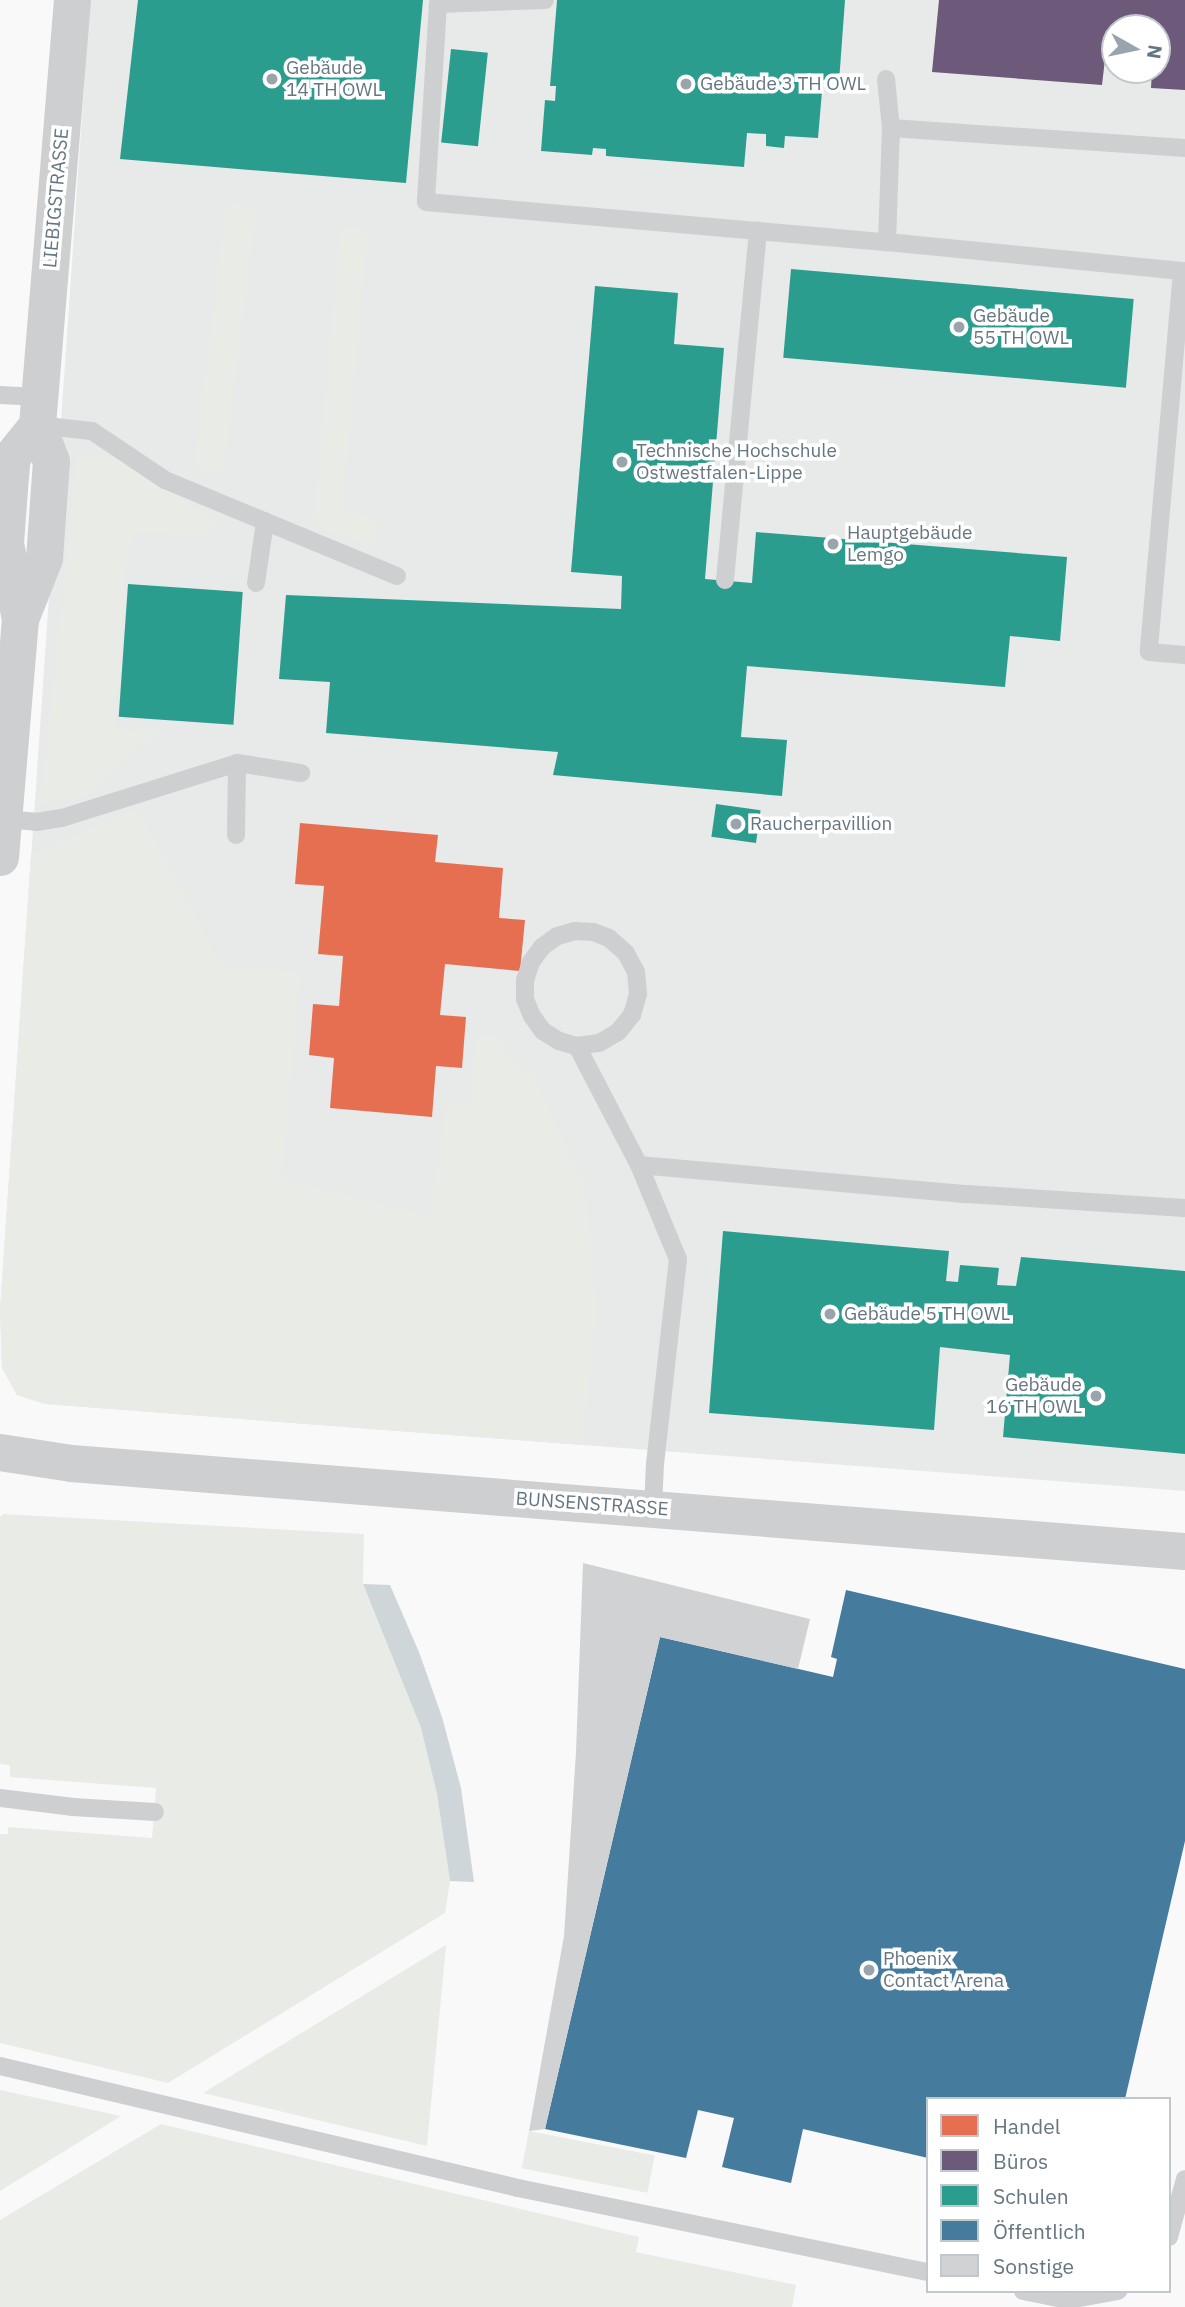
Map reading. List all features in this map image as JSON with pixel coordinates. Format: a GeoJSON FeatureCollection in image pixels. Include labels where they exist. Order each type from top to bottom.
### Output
{"type":"FeatureCollection","features":[{"type":"Feature","properties":{"kind":"street","name":"LIEBIGSTRASSE"},"geometry":{"type":"LineString","coordinates":[[0,857],[4,819],[4,750],[20,618],[44,558],[51,461],[38,411],[72,0]]}},
{"type":"Feature","properties":{"kind":"street","name":"BUNSENSTRASSE"},"geometry":{"type":"LineString","coordinates":[[0,1452],[85,1464],[1185,1551]]}},
{"type":"Feature","properties":{"kind":"lane"},"geometry":{"type":"LineString","coordinates":[[545,0],[438,4],[426,202],[758,230],[1184,271],[1149,652],[1185,654]]}},
{"type":"Feature","properties":{"kind":"lane"},"geometry":{"type":"LineString","coordinates":[[886,79],[891,128],[887,242]]}},
{"type":"Feature","properties":{"kind":"lane"},"geometry":{"type":"LineString","coordinates":[[891,128],[1185,148]]}},
{"type":"Feature","properties":{"kind":"lane"},"geometry":{"type":"LineString","coordinates":[[725,580],[758,230]]}},
{"type":"Feature","properties":{"kind":"lane"},"geometry":{"type":"LineString","coordinates":[[0,395],[92,430],[165,480],[397,576]]}},
{"type":"Feature","properties":{"kind":"lane"},"geometry":{"type":"LineString","coordinates":[[256,583],[265,522]]}},
{"type":"Feature","properties":{"kind":"lane"},"geometry":{"type":"LineString","coordinates":[[4,819],[36,822],[62,818],[237,763],[301,773]]}},
{"type":"Feature","properties":{"kind":"lane"},"geometry":{"type":"LineString","coordinates":[[236,835],[237,763]]}},
{"type":"Feature","properties":{"kind":"lane"},"geometry":{"type":"LineString","coordinates":[[577,1046],[599,1043],[618,1032],[632,1015],[638,994],[636,972],[626,953],[609,938],[575,931],[557,936],[542,947],[531,962],[525,980],[525,999],[531,1017],[543,1031],[559,1041],[577,1046],[639,1165],[678,1259],[655,1463],[653,1509]]}},
{"type":"Feature","properties":{"kind":"lane"},"geometry":{"type":"LineString","coordinates":[[639,1165],[967,1194],[1185,1208]]}},
{"type":"Feature","properties":{"kind":"lane"},"geometry":{"type":"LineString","coordinates":[[0,1798],[73,1807],[155,1812]]}},
{"type":"Feature","properties":{"kind":"lane"},"geometry":{"type":"LineString","coordinates":[[0,2066],[519,2188],[926,2272]]}},
{"type":"Feature","properties":{"kind":"lane"},"geometry":{"type":"LineString","coordinates":[[1171,2230],[1185,2179]]}},
{"type":"Feature","properties":{"kind":"lane"},"geometry":{"type":"LineString","coordinates":[[1030,2293],[1067,2304],[1110,2293]]}},
{"type":"Feature","properties":{"kind":"shaded area","name":"Technische Hochschule Ostwestfalen-Lippe"},"geometry":{"type":"Polygon","coordinates":[[[90,0],[1185,0],[1185,1491],[46,1404],[17,1395],[2,1368],[0,1310],[90,0]]]}},
{"type":"Feature","properties":{"kind":"shaded area"},"geometry":{"type":"Polygon","coordinates":[[[226,203],[257,207],[224,473],[193,469],[226,203]]]}},
{"type":"Feature","properties":{"kind":"shaded area"},"geometry":{"type":"Polygon","coordinates":[[[340,227],[368,230],[343,508],[378,519],[376,548],[313,525],[340,227]]]}},
{"type":"Feature","properties":{"kind":"shaded area"},"geometry":{"type":"Polygon","coordinates":[[[77,454],[117,457],[220,523],[208,538],[136,531],[126,564],[115,729],[163,728],[89,795],[40,804],[77,454]]]}},
{"type":"Feature","properties":{"kind":"shaded area"},"geometry":{"type":"Polygon","coordinates":[[[138,808],[222,966],[301,972],[282,1179],[429,1216],[447,1103],[470,1102],[476,1036],[497,1035],[515,1063],[533,1074],[585,1186],[597,1312],[583,1445],[46,1404],[17,1395],[2,1368],[0,1310],[31,854],[138,808]]]}},
{"type":"Feature","properties":{"kind":"shaded area"},"geometry":{"type":"Polygon","coordinates":[[[3,1514],[364,1534],[363,1584],[421,1728],[437,1794],[450,1881],[445,1913],[168,2083],[0,2043],[0,1834],[8,1834],[8,1827],[152,1838],[156,1788],[10,1777],[10,1765],[0,1764],[0,1517],[3,1514]]]}},
{"type":"Feature","properties":{"kind":"shaded area"},"geometry":{"type":"Polygon","coordinates":[[[363,1584],[390,1585],[419,1652],[442,1717],[461,1788],[474,1882],[450,1881],[437,1794],[421,1728],[363,1584]]]}},
{"type":"Feature","properties":{"kind":"shaded area"},"geometry":{"type":"Polygon","coordinates":[[[446,1945],[427,2146],[203,2093],[446,1945]]]}},
{"type":"Feature","properties":{"kind":"shaded area"},"geometry":{"type":"Polygon","coordinates":[[[0,2090],[121,2116],[0,2191],[0,2090]]]}},
{"type":"Feature","properties":{"kind":"shaded area"},"geometry":{"type":"Polygon","coordinates":[[[161,2124],[639,2237],[636,2252],[796,2285],[792,2307],[0,2307],[0,2220],[161,2124]]]}},
{"type":"Feature","properties":{"kind":"shaded area"},"geometry":{"type":"Polygon","coordinates":[[[529,2131],[655,2155],[647,2193],[522,2168],[529,2131]]]}},
{"type":"Feature","properties":{"kind":"building: Handel"},"geometry":{"type":"Polygon","coordinates":[[[300,823],[438,835],[435,862],[503,868],[499,918],[525,920],[520,971],[445,964],[440,1015],[466,1017],[462,1068],[436,1066],[432,1117],[330,1108],[334,1058],[309,1055],[313,1004],[339,1006],[343,956],[318,954],[324,886],[295,884],[300,823]]]}},
{"type":"Feature","properties":{"kind":"building: Büros"},"geometry":{"type":"Polygon","coordinates":[[[939,0],[1185,0],[1185,90],[1151,88],[1151,84],[1171,84],[1171,14],[1101,14],[1102,85],[932,72],[939,0]]]}},
{"type":"Feature","properties":{"kind":"building: Schulen","name":"Gebäude 14 TH OWL"},"geometry":{"type":"Polygon","coordinates":[[[138,0],[423,0],[406,183],[120,159],[138,0]]]}},
{"type":"Feature","properties":{"kind":"building: Schulen","name":"Gebäude 3 TH OWL"},"geometry":{"type":"Polygon","coordinates":[[[557,0],[845,0],[839,82],[823,80],[818,138],[785,136],[784,148],[766,146],[766,134],[747,133],[744,167],[606,156],[606,149],[593,148],[592,155],[541,151],[545,100],[555,101],[556,86],[550,86],[557,0]]]}},
{"type":"Feature","properties":{"kind":"building: Schulen"},"geometry":{"type":"Polygon","coordinates":[[[451,49],[488,53],[478,146],[441,142],[451,49]]]}},
{"type":"Feature","properties":{"kind":"building: Schulen","name":"Gebäude 55 TH OWL"},"geometry":{"type":"Polygon","coordinates":[[[791,269],[1134,299],[1126,388],[783,358],[791,269]]]}},
{"type":"Feature","properties":{"kind":"building: Schulen","name":"Hauptgebäude Lemgo"},"geometry":{"type":"Polygon","coordinates":[[[595,286],[678,293],[674,344],[724,348],[705,579],[752,583],[756,532],[1067,557],[1060,641],[1010,636],[1005,687],[747,666],[741,737],[787,740],[782,796],[553,775],[558,752],[326,733],[330,682],[279,679],[286,595],[621,609],[622,576],[571,572],[595,286]]]}},
{"type":"Feature","properties":{"kind":"building: Schulen"},"geometry":{"type":"Polygon","coordinates":[[[128,584],[243,592],[233,725],[119,717],[128,584]]]}},
{"type":"Feature","properties":{"kind":"building: Schulen","name":"Raucherpavillion"},"geometry":{"type":"Polygon","coordinates":[[[716,804],[761,810],[756,843],[711,837],[716,804]]]}},
{"type":"Feature","properties":{"kind":"building: Schulen"},"geometry":{"type":"Polygon","coordinates":[[[723,1231],[949,1251],[946,1281],[958,1282],[960,1265],[999,1268],[997,1285],[1016,1286],[1021,1257],[1185,1271],[1185,1454],[1003,1437],[1010,1355],[940,1347],[934,1430],[709,1413],[723,1231]]]}},
{"type":"Feature","properties":{"kind":"building: Öffentlich","name":"Phoenix Contact Arena"},"geometry":{"type":"Polygon","coordinates":[[[846,1590],[1185,1669],[1185,1841],[1125,2097],[926,2097],[926,2158],[803,2129],[791,2183],[722,2167],[734,2118],[698,2110],[686,2158],[545,2129],[660,1637],[833,1677],[837,1659],[831,1657],[846,1590]]]}},
{"type":"Feature","properties":{"kind":"building: Sonstige"},"geometry":{"type":"Polygon","coordinates":[[[583,1563],[810,1619],[798,1669],[660,1637],[545,2129],[529,2131],[564,1936],[576,1752],[583,1563]]]}},
{"type":"Feature","properties":{"kind":"place","name":"Gebäude 14 TH OWL"},"geometry":{"type":"Point","coordinates":[272,79]}},
{"type":"Feature","properties":{"kind":"place","name":"Gebäude 3 TH OWL"},"geometry":{"type":"Point","coordinates":[686,84]}},
{"type":"Feature","properties":{"kind":"place","name":"Gebäude 55 TH OWL"},"geometry":{"type":"Point","coordinates":[959,327]}},
{"type":"Feature","properties":{"kind":"place","name":"Technische Hochschule Ostwestfalen-Lippe"},"geometry":{"type":"Point","coordinates":[622,462]}},
{"type":"Feature","properties":{"kind":"place","name":"Hauptgebäude Lemgo"},"geometry":{"type":"Point","coordinates":[833,544]}},
{"type":"Feature","properties":{"kind":"place","name":"Raucherpavillion"},"geometry":{"type":"Point","coordinates":[736,824]}},
{"type":"Feature","properties":{"kind":"place","name":"Gebäude 5 TH OWL"},"geometry":{"type":"Point","coordinates":[830,1314]}},
{"type":"Feature","properties":{"kind":"place","name":"Gebäude 16 TH OWL"},"geometry":{"type":"Point","coordinates":[1096,1396]}},
{"type":"Feature","properties":{"kind":"place","name":"Phoenix Contact Arena"},"geometry":{"type":"Point","coordinates":[869,1970]}}]}
